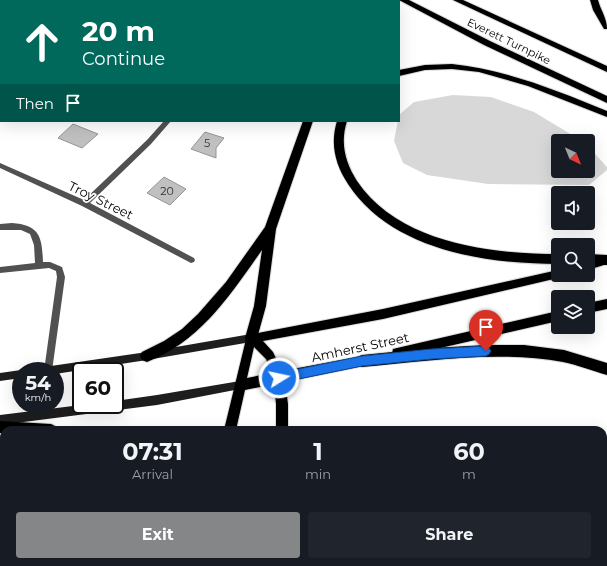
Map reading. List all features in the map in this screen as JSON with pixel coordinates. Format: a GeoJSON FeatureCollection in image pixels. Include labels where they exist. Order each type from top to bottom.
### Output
{"type":"FeatureCollection","features":[{"type":"Feature","properties":{"kind":"highway","name":"Everett Turnpike"},"geometry":{"type":"LineString","coordinates":[[403,0],[481,40],[607,100]]}},
{"type":"Feature","properties":{"kind":"highway","name":"Everett Turnpike"},"geometry":{"type":"LineString","coordinates":[[457,0],[607,69]]}},
{"type":"Feature","properties":{"kind":"highway"},"geometry":{"type":"LineString","coordinates":[[594,0],[597,10],[607,27]]}},
{"type":"Feature","properties":{"kind":"highway"},"geometry":{"type":"LineString","coordinates":[[400,73],[418,68],[443,67],[488,72],[518,80],[607,114]]}},
{"type":"Feature","properties":{"kind":"highway"},"geometry":{"type":"LineString","coordinates":[[251,338],[260,306],[270,229],[308,122]]}},
{"type":"Feature","properties":{"kind":"highway"},"geometry":{"type":"LineString","coordinates":[[342,122],[338,140],[339,153],[344,168],[351,182],[363,197],[387,217],[428,238],[462,249],[505,258],[551,259]]}},
{"type":"Feature","properties":{"kind":"highway"},"geometry":{"type":"LineString","coordinates":[[147,356],[179,340],[206,316],[230,288],[270,229]]}},
{"type":"Feature","properties":{"kind":"highway"},"geometry":{"type":"LineString","coordinates":[[595,259],[607,260]]}},
{"type":"Feature","properties":{"kind":"highway"},"geometry":{"type":"LineString","coordinates":[[362,361],[432,354],[486,351],[524,351],[564,356],[607,369]]}},
{"type":"Feature","properties":{"kind":"main road"},"geometry":{"type":"LineString","coordinates":[[595,264],[607,260]]}},
{"type":"Feature","properties":{"kind":"main road"},"geometry":{"type":"LineString","coordinates":[[64,368],[147,356],[382,314],[551,276]]}},
{"type":"Feature","properties":{"kind":"main road"},"geometry":{"type":"LineString","coordinates":[[595,307],[607,304]]}},
{"type":"Feature","properties":{"kind":"main road","name":"Amherst Street"},"geometry":{"type":"LineString","coordinates":[[0,420],[157,400],[279,378],[362,361],[551,318]]}},
{"type":"Feature","properties":{"kind":"main road"},"geometry":{"type":"LineString","coordinates":[[251,338],[265,349],[272,359],[279,378],[282,403],[282,426]]}},
{"type":"Feature","properties":{"kind":"main road"},"geometry":{"type":"LineString","coordinates":[[231,426],[251,338]]}},
{"type":"Feature","properties":{"kind":"main road"},"geometry":{"type":"LineString","coordinates":[[0,377],[12,375]]}},
{"type":"Feature","properties":{"kind":"street"},"geometry":{"type":"LineString","coordinates":[[85,204],[149,142],[167,122]]}},
{"type":"Feature","properties":{"kind":"street","name":"Troy Street"},"geometry":{"type":"LineString","coordinates":[[0,165],[85,204],[191,260]]}},
{"type":"Feature","properties":{"kind":"street"},"geometry":{"type":"LineString","coordinates":[[0,227],[22,226],[30,230],[36,236],[39,245],[39,266]]}},
{"type":"Feature","properties":{"kind":"street"},"geometry":{"type":"LineString","coordinates":[[0,270],[50,265],[59,269],[61,277],[49,362]]}},
{"type":"Feature","properties":{"kind":"shaded area"},"geometry":{"type":"Polygon","coordinates":[[[453,95],[491,97],[534,112],[570,134],[551,134],[551,178],[595,178],[595,154],[607,167],[607,170],[589,185],[488,184],[427,175],[403,163],[394,141],[398,122],[400,122],[400,114],[414,102],[453,95]]]}},
{"type":"Feature","properties":{"kind":"building"},"geometry":{"type":"Polygon","coordinates":[[[73,124],[98,134],[82,148],[58,138],[73,124]]]}},
{"type":"Feature","properties":{"kind":"building"},"geometry":{"type":"Polygon","coordinates":[[[205,132],[224,138],[216,148],[216,158],[191,149],[205,132]]]}},
{"type":"Feature","properties":{"kind":"building"},"geometry":{"type":"Polygon","coordinates":[[[164,177],[186,189],[170,205],[147,193],[164,177]]]}},
{"type":"Feature","properties":{"kind":"route"},"geometry":{"type":"LineString","coordinates":[[279,378],[362,361],[402,356],[486,351]]}}]}
